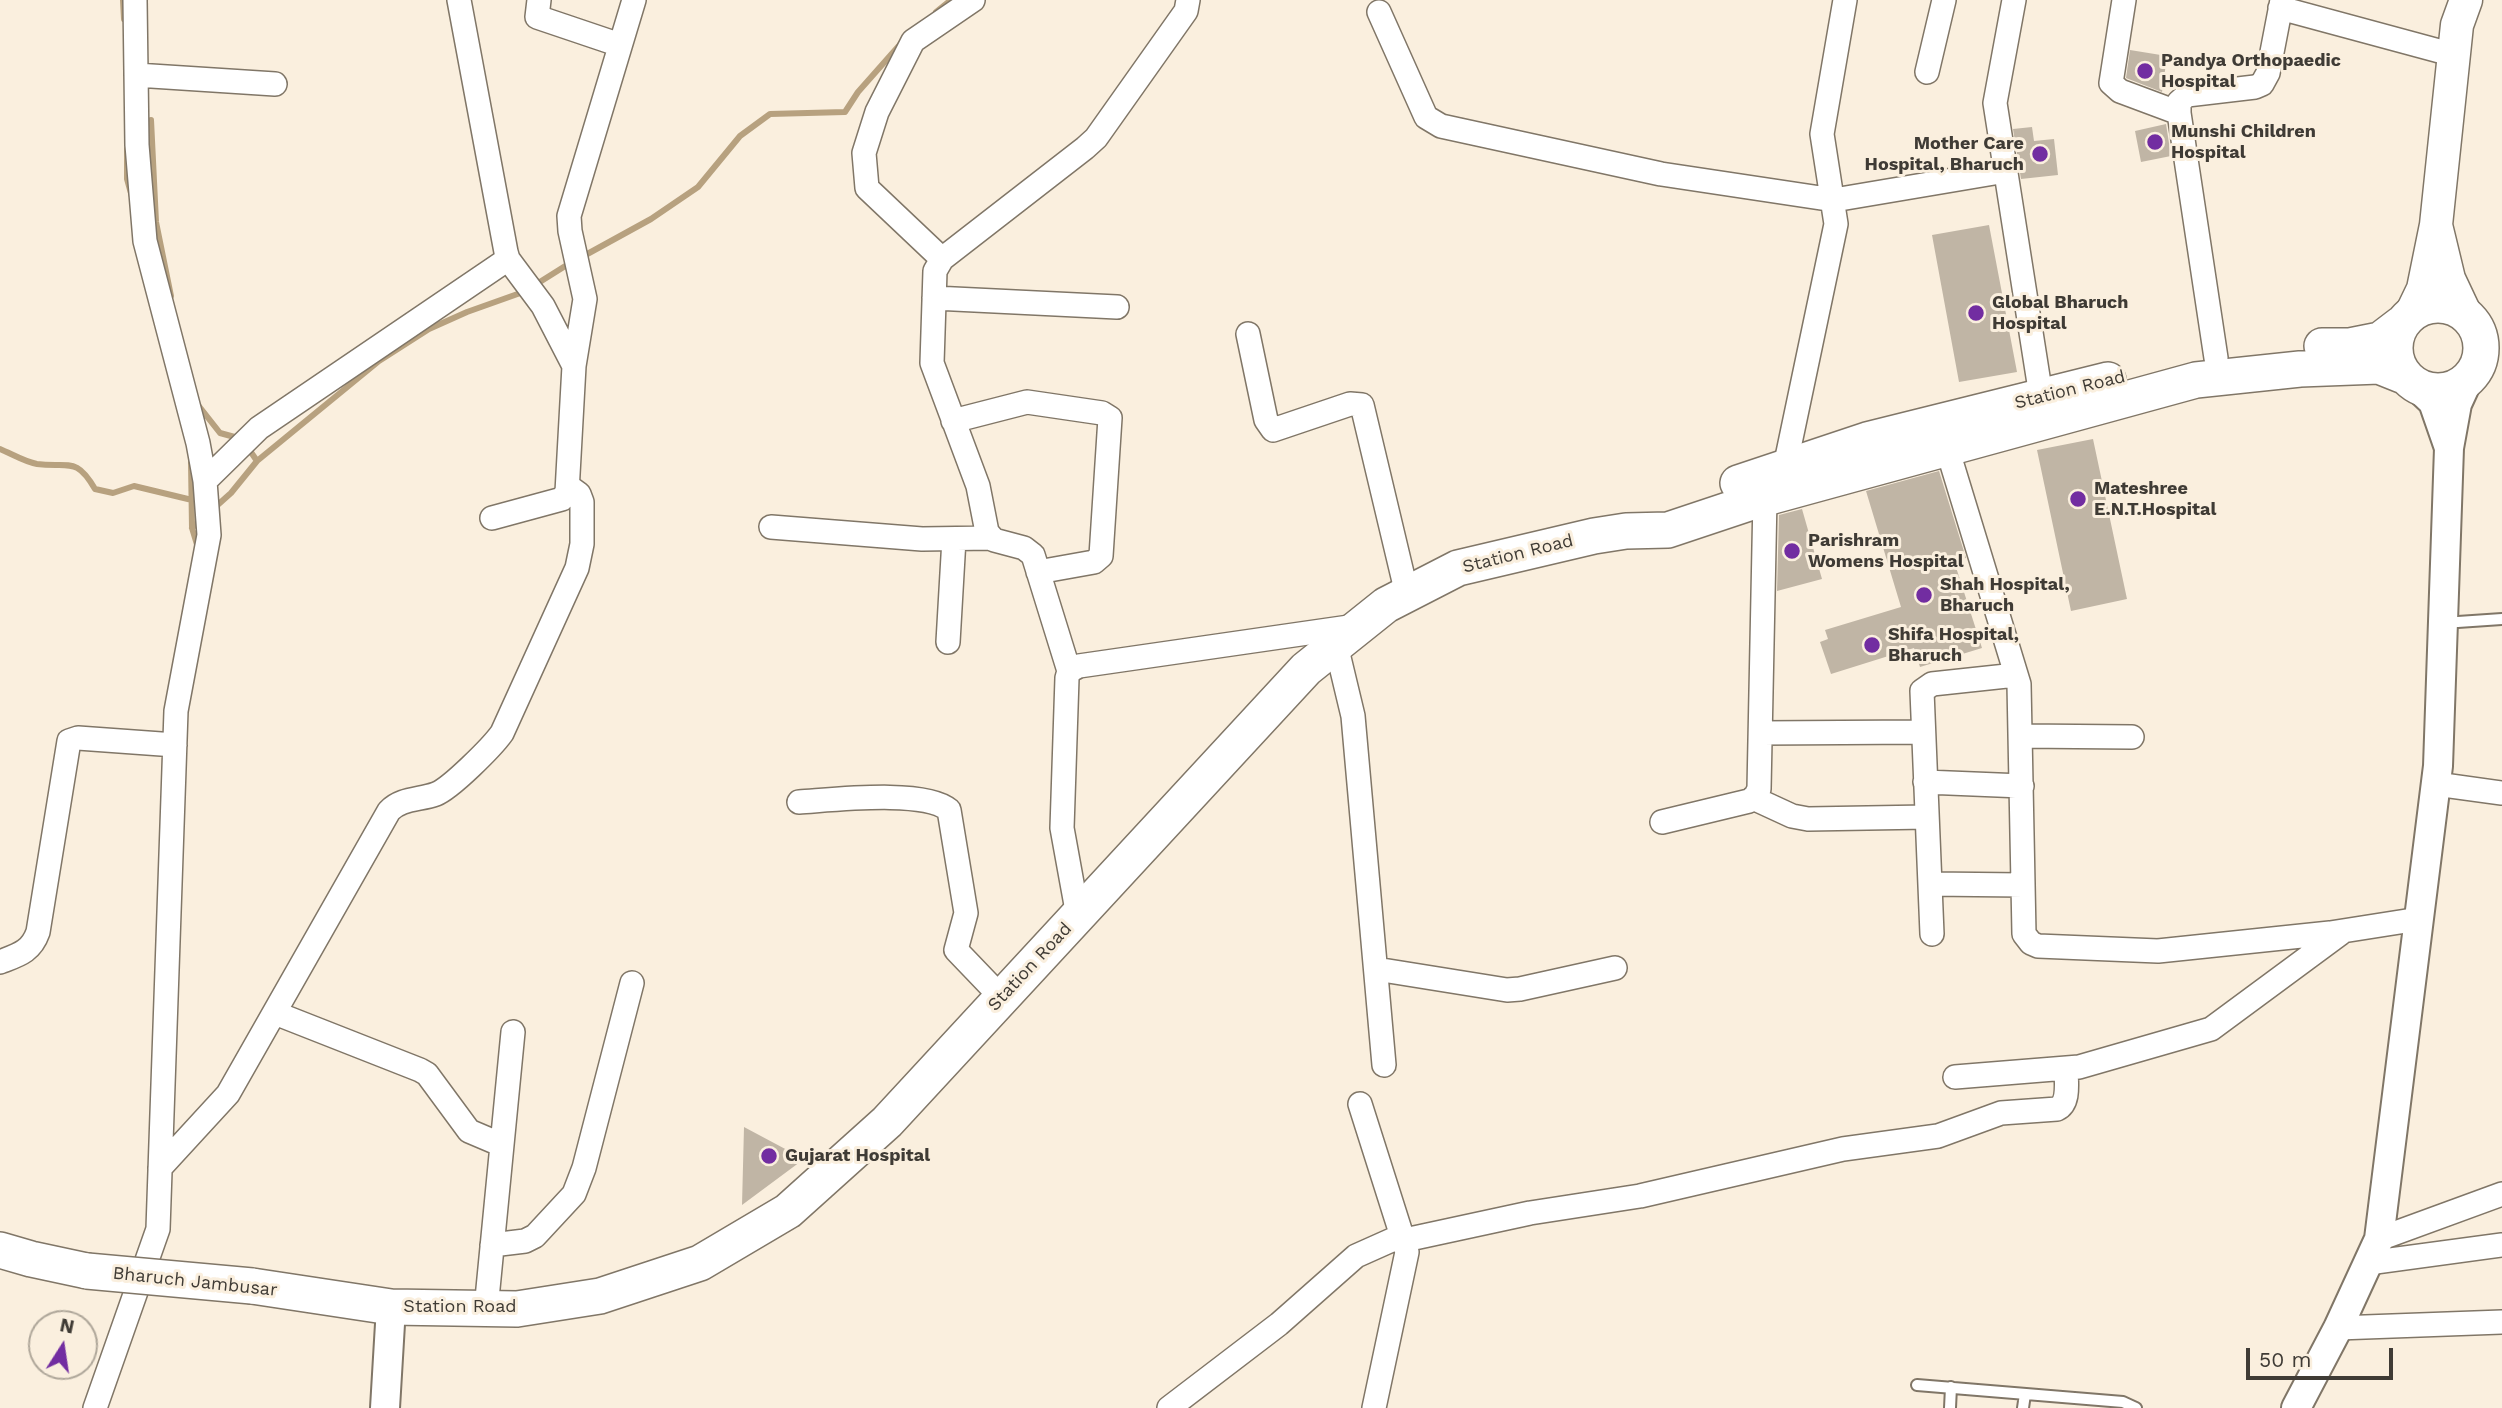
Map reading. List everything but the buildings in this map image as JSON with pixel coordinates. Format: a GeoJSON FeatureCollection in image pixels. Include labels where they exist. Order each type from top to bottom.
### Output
{"type":"FeatureCollection","features":[{"type":"Feature","properties":{"kind":"main road"},"geometry":{"type":"LineString","coordinates":[[2436,225],[2449,279],[2465,313],[2475,324],[2481,338],[2483,367],[2456,388],[2441,391],[2428,390],[2410,380],[2397,364],[2395,351],[2396,337],[2424,289],[2436,225],[2457,25],[2466,0]]}},
{"type":"Feature","properties":{"kind":"main road"},"geometry":{"type":"LineString","coordinates":[[2406,319],[2423,307],[2436,304],[2451,306],[2465,313],[2502,318]]}},
{"type":"Feature","properties":{"kind":"main road","name":"Station Road"},"geometry":{"type":"LineString","coordinates":[[1782,485],[1867,440],[2184,362],[2300,346],[2350,346],[2379,340],[2406,319]]}},
{"type":"Feature","properties":{"kind":"main road","name":"Station Road"},"geometry":{"type":"LineString","coordinates":[[391,1307],[517,1309],[600,1296],[700,1263],[788,1211],[887,1122],[1306,669],[1386,605],[1458,568],[1626,531],[1648,513],[1947,448],[2196,380],[2300,369],[2379,366],[2410,380]]}},
{"type":"Feature","properties":{"kind":"main road","name":"Bharuch Jambusar"},"geometry":{"type":"LineString","coordinates":[[0,1250],[87,1271],[252,1286],[391,1307]]}},
{"type":"Feature","properties":{"kind":"street"},"geometry":{"type":"LineString","coordinates":[[95,1408],[158,1229],[176,711],[209,535],[205,481],[198,443],[145,241],[137,145],[135,0]]}},
{"type":"Feature","properties":{"kind":"street"},"geometry":{"type":"LineString","coordinates":[[459,0],[508,258],[543,306],[574,366]]}},
{"type":"Feature","properties":{"kind":"street"},"geometry":{"type":"LineString","coordinates":[[539,0],[537,17],[620,45]]}},
{"type":"Feature","properties":{"kind":"street"},"geometry":{"type":"LineString","coordinates":[[492,518],[562,499],[568,486],[574,366],[585,299],[570,230],[570,208],[634,0]]}},
{"type":"Feature","properties":{"kind":"street"},"geometry":{"type":"LineString","coordinates":[[942,259],[867,188],[864,153],[877,112],[913,41],[973,0]]}},
{"type":"Feature","properties":{"kind":"street"},"geometry":{"type":"LineString","coordinates":[[990,538],[986,532],[978,486],[932,363],[935,271],[942,259],[1096,138],[1185,10],[1188,0]]}},
{"type":"Feature","properties":{"kind":"street"},"geometry":{"type":"LineString","coordinates":[[1753,798],[1761,781],[1761,733],[1782,485],[1836,224],[1822,134],[1845,0]]}},
{"type":"Feature","properties":{"kind":"street"},"geometry":{"type":"LineString","coordinates":[[1927,72],[1944,0]]}},
{"type":"Feature","properties":{"kind":"street"},"geometry":{"type":"LineString","coordinates":[[2014,0],[1995,98],[2041,396]]}},
{"type":"Feature","properties":{"kind":"street"},"geometry":{"type":"LineString","coordinates":[[2124,0],[2111,83],[2120,91],[2179,113]]}},
{"type":"Feature","properties":{"kind":"street"},"geometry":{"type":"LineString","coordinates":[[2216,358],[2179,102],[2187,95],[2262,84],[2268,73],[2281,4],[2454,55]]}},
{"type":"Feature","properties":{"kind":"street"},"geometry":{"type":"LineString","coordinates":[[1379,12],[1426,117],[1441,126],[1661,174],[1833,200],[2006,171]]}},
{"type":"Feature","properties":{"kind":"street"},"geometry":{"type":"LineString","coordinates":[[136,75],[275,84]]}},
{"type":"Feature","properties":{"kind":"street"},"geometry":{"type":"LineString","coordinates":[[205,481],[259,428],[508,258]]}},
{"type":"Feature","properties":{"kind":"street"},"geometry":{"type":"LineString","coordinates":[[934,298],[1117,307]]}},
{"type":"Feature","properties":{"kind":"street"},"geometry":{"type":"LineString","coordinates":[[1248,334],[1266,420],[1273,430],[1350,404],[1362,405],[1407,594]]}},
{"type":"Feature","properties":{"kind":"street"},"geometry":{"type":"LineString","coordinates":[[2296,1408],[2374,1251],[2436,784],[2449,448],[2457,404],[2483,367]]}},
{"type":"Feature","properties":{"kind":"street"},"geometry":{"type":"LineString","coordinates":[[2410,380],[2433,402],[2449,448]]}},
{"type":"Feature","properties":{"kind":"street"},"geometry":{"type":"LineString","coordinates":[[953,421],[1027,402],[1102,413],[1110,418],[1101,556],[1094,562],[1038,572]]}},
{"type":"Feature","properties":{"kind":"street"},"geometry":{"type":"LineString","coordinates":[[1947,448],[2020,692],[2024,934],[2031,943],[2038,946],[2158,951],[2343,931],[2419,919]]}},
{"type":"Feature","properties":{"kind":"street"},"geometry":{"type":"LineString","coordinates":[[160,1168],[222,1102],[389,811],[399,803],[435,794],[444,789],[502,733],[581,556],[582,502],[579,494],[568,486]]}},
{"type":"Feature","properties":{"kind":"street"},"geometry":{"type":"LineString","coordinates":[[771,527],[922,539],[990,538],[1028,550],[1033,555],[1069,671],[1062,828],[1078,916]]}},
{"type":"Feature","properties":{"kind":"street"},"geometry":{"type":"LineString","coordinates":[[948,642],[954,539]]}},
{"type":"Feature","properties":{"kind":"street"},"geometry":{"type":"LineString","coordinates":[[1069,671],[1079,666],[1348,635],[1384,1065]]}},
{"type":"Feature","properties":{"kind":"street"},"geometry":{"type":"LineString","coordinates":[[1932,934],[1921,695],[1926,687],[1932,684],[2016,676]]}},
{"type":"Feature","properties":{"kind":"street"},"geometry":{"type":"LineString","coordinates":[[1761,733],[1923,732]]}},
{"type":"Feature","properties":{"kind":"street"},"geometry":{"type":"LineString","coordinates":[[2021,736],[2132,737]]}},
{"type":"Feature","properties":{"kind":"street"},"geometry":{"type":"LineString","coordinates":[[0,962],[28,951],[35,943],[69,741],[78,738],[175,745]]}},
{"type":"Feature","properties":{"kind":"street"},"geometry":{"type":"LineString","coordinates":[[1925,782],[2022,786]]}},
{"type":"Feature","properties":{"kind":"street"},"geometry":{"type":"LineString","coordinates":[[2436,784],[2502,793]]}},
{"type":"Feature","properties":{"kind":"street"},"geometry":{"type":"LineString","coordinates":[[799,802],[892,798],[935,802],[949,810],[966,913],[956,950],[1002,998]]}},
{"type":"Feature","properties":{"kind":"street"},"geometry":{"type":"LineString","coordinates":[[1662,821],[1753,798],[1792,816],[1808,819],[1927,817]]}},
{"type":"Feature","properties":{"kind":"street"},"geometry":{"type":"LineString","coordinates":[[1930,884],[2023,885]]}},
{"type":"Feature","properties":{"kind":"street"},"geometry":{"type":"LineString","coordinates":[[1955,1077],[2079,1067],[2211,1029],[2343,931]]}},
{"type":"Feature","properties":{"kind":"street"},"geometry":{"type":"LineString","coordinates":[[1376,969],[1496,989],[1520,989],[1615,968]]}},
{"type":"Feature","properties":{"kind":"street"},"geometry":{"type":"LineString","coordinates":[[492,1245],[530,1239],[574,1194],[584,1168],[632,982]]}},
{"type":"Feature","properties":{"kind":"street"},"geometry":{"type":"LineString","coordinates":[[275,1013],[427,1074],[469,1131],[502,1145]]}},
{"type":"Feature","properties":{"kind":"street"},"geometry":{"type":"LineString","coordinates":[[486,1309],[513,1032]]}},
{"type":"Feature","properties":{"kind":"street"},"geometry":{"type":"LineString","coordinates":[[1169,1408],[1279,1324],[1356,1256],[1402,1231],[1648,1195],[1843,1149],[1938,1136],[2001,1113],[2057,1110],[2065,1102],[2066,1068]]}},
{"type":"Feature","properties":{"kind":"street"},"geometry":{"type":"LineString","coordinates":[[1360,1104],[1402,1231],[1407,1258],[1374,1408]]}},
{"type":"Feature","properties":{"kind":"street"},"geometry":{"type":"LineString","coordinates":[[2374,1251],[2502,1194]]}},
{"type":"Feature","properties":{"kind":"street"},"geometry":{"type":"LineString","coordinates":[[2374,1251],[2502,1245]]}},
{"type":"Feature","properties":{"kind":"street"},"geometry":{"type":"LineString","coordinates":[[385,1408],[391,1307]]}},
{"type":"Feature","properties":{"kind":"street"},"geometry":{"type":"LineString","coordinates":[[2338,1328],[2502,1322]]}},
{"type":"Feature","properties":{"kind":"lane"},"geometry":{"type":"LineString","coordinates":[[2443,623],[2502,619]]}},
{"type":"Feature","properties":{"kind":"lane"},"geometry":{"type":"LineString","coordinates":[[1917,1385],[2123,1402],[2136,1408]]}},
{"type":"Feature","properties":{"kind":"lane"},"geometry":{"type":"LineString","coordinates":[[1950,1408],[1951,1387]]}},
{"type":"Feature","properties":{"kind":"lane"},"geometry":{"type":"LineString","coordinates":[[2023,1408],[2025,1394]]}},
{"type":"Feature","properties":{"kind":"waterway"},"geometry":{"type":"LineString","coordinates":[[123,0],[124,19]]}},
{"type":"Feature","properties":{"kind":"waterway"},"geometry":{"type":"LineString","coordinates":[[936,12],[951,0]]}},
{"type":"Feature","properties":{"kind":"waterway"},"geometry":{"type":"LineString","coordinates":[[580,258],[651,219],[698,187],[740,136],[770,114],[845,112],[858,92],[904,40]]}},
{"type":"Feature","properties":{"kind":"waterway"},"geometry":{"type":"LineString","coordinates":[[151,120],[156,222],[171,296]]}},
{"type":"Feature","properties":{"kind":"waterway"},"geometry":{"type":"LineString","coordinates":[[127,149],[127,179],[132,197]]}},
{"type":"Feature","properties":{"kind":"waterway"},"geometry":{"type":"LineString","coordinates":[[535,285],[570,263]]}},
{"type":"Feature","properties":{"kind":"waterway"},"geometry":{"type":"LineString","coordinates":[[212,510],[231,493],[257,461],[379,361],[429,329],[526,291]]}},
{"type":"Feature","properties":{"kind":"waterway"},"geometry":{"type":"LineString","coordinates":[[198,405],[220,433],[242,439],[257,461]]}},
{"type":"Feature","properties":{"kind":"waterway"},"geometry":{"type":"LineString","coordinates":[[0,449],[32,463],[77,468],[95,489],[113,493],[134,486],[192,500]]}},
{"type":"Feature","properties":{"kind":"waterway"},"geometry":{"type":"LineString","coordinates":[[191,462],[192,528],[198,548]]}},
{"type":"Feature","properties":{"kind":"waterway"},"geometry":{"type":"LineString","coordinates":[[192,528],[201,520]]}},
{"type":"Feature","properties":{"kind":"place","name":"Pandya Orthopaedic Hospital"},"geometry":{"type":"Point","coordinates":[2145,71]}},
{"type":"Feature","properties":{"kind":"place","name":"Munshi Children Hospital"},"geometry":{"type":"Point","coordinates":[2155,142]}},
{"type":"Feature","properties":{"kind":"place","name":"Mother Care Hospital, Bharuch"},"geometry":{"type":"Point","coordinates":[2040,154]}},
{"type":"Feature","properties":{"kind":"place","name":"Global Bharuch Hospital"},"geometry":{"type":"Point","coordinates":[1976,313]}},
{"type":"Feature","properties":{"kind":"place","name":"Mateshree E.N.T.Hospital"},"geometry":{"type":"Point","coordinates":[2078,499]}},
{"type":"Feature","properties":{"kind":"place","name":"Parishram Womens Hospital"},"geometry":{"type":"Point","coordinates":[1792,551]}},
{"type":"Feature","properties":{"kind":"place","name":"Shah Hospital, Bharuch"},"geometry":{"type":"Point","coordinates":[1924,595]}},
{"type":"Feature","properties":{"kind":"place","name":"Shifa Hospital, Bharuch"},"geometry":{"type":"Point","coordinates":[1872,645]}},
{"type":"Feature","properties":{"kind":"place","name":"Gujarat Hospital"},"geometry":{"type":"Point","coordinates":[769,1156]}}]}
